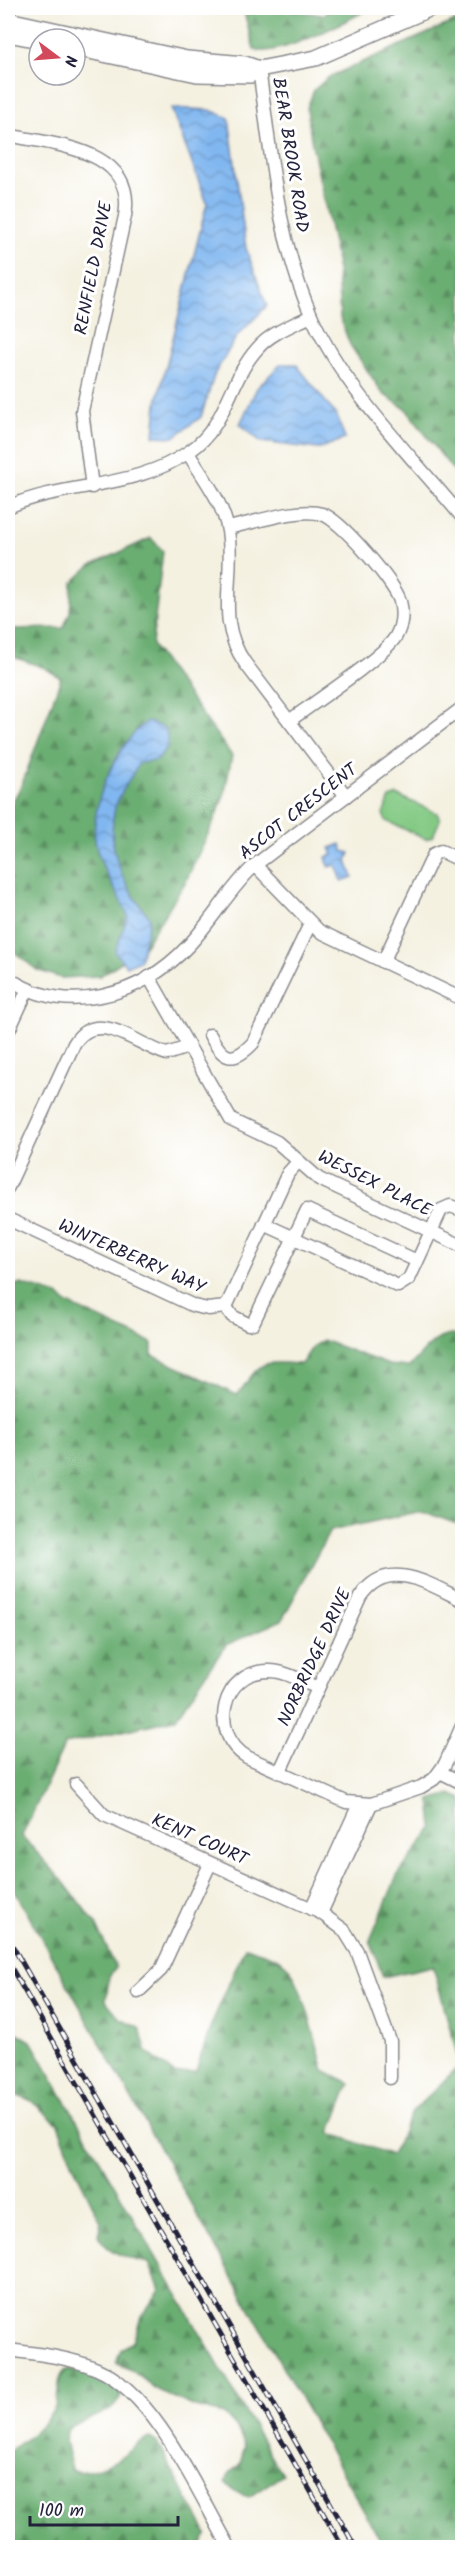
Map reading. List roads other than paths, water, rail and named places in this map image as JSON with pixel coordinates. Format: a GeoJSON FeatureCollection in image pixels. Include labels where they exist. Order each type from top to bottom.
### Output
{"type":"FeatureCollection","features":[{"type":"Feature","properties":{"kind":"street"},"geometry":{"type":"LineString","coordinates":[[87,51],[197,74],[250,75],[260,69],[316,58],[431,8]]}},
{"type":"Feature","properties":{"kind":"street"},"geometry":{"type":"LineString","coordinates":[[8,20],[188,59],[244,64],[260,69]]}},
{"type":"Feature","properties":{"kind":"street"},"geometry":{"type":"LineString","coordinates":[[8,34],[27,38]]}},
{"type":"Feature","properties":{"kind":"street","name":"BEAR BROOK ROAD"},"geometry":{"type":"LineString","coordinates":[[260,69],[281,220],[311,316],[353,385],[462,517]]}},
{"type":"Feature","properties":{"kind":"street","name":"RENFIELD DRIVE"},"geometry":{"type":"LineString","coordinates":[[8,135],[97,157],[115,172],[125,193],[126,211],[82,414],[92,487]]}},
{"type":"Feature","properties":{"kind":"street"},"geometry":{"type":"LineString","coordinates":[[8,507],[49,492],[92,487],[141,475],[188,453],[207,437],[219,421],[257,348],[273,335],[311,316]]}},
{"type":"Feature","properties":{"kind":"street"},"geometry":{"type":"LineString","coordinates":[[188,453],[218,502],[228,528],[227,610],[231,635],[245,663],[346,796]]}},
{"type":"Feature","properties":{"kind":"street"},"geometry":{"type":"LineString","coordinates":[[228,528],[306,513],[326,515],[342,526],[392,586],[399,600],[401,624],[390,645],[289,721]]}},
{"type":"Feature","properties":{"kind":"street","name":"ASCOT CRESCENT"},"geometry":{"type":"LineString","coordinates":[[8,978],[27,991],[48,998],[75,1000],[122,989],[149,977],[189,945],[255,865],[462,708]]}},
{"type":"Feature","properties":{"kind":"street"},"geometry":{"type":"LineString","coordinates":[[383,962],[434,854],[441,851],[462,861]]}},
{"type":"Feature","properties":{"kind":"street"},"geometry":{"type":"LineString","coordinates":[[255,865],[310,924],[327,936],[462,999]]}},
{"type":"Feature","properties":{"kind":"street"},"geometry":{"type":"LineString","coordinates":[[210,1035],[220,1053],[228,1057],[237,1056],[253,1043],[310,924]]}},
{"type":"Feature","properties":{"kind":"street","name":"WESSEX PLACE"},"geometry":{"type":"LineString","coordinates":[[149,977],[229,1119],[276,1142],[319,1179],[462,1246]]}},
{"type":"Feature","properties":{"kind":"street"},"geometry":{"type":"LineString","coordinates":[[8,1032],[27,991]]}},
{"type":"Feature","properties":{"kind":"street"},"geometry":{"type":"LineString","coordinates":[[8,1188],[74,1044],[84,1032],[96,1028],[109,1028],[166,1054],[188,1047]]}},
{"type":"Feature","properties":{"kind":"street"},"geometry":{"type":"LineString","coordinates":[[298,1162],[288,1173],[226,1307],[234,1317],[248,1324],[252,1323],[305,1212],[309,1210],[417,1261]]}},
{"type":"Feature","properties":{"kind":"street"},"geometry":{"type":"LineString","coordinates":[[264,1224],[396,1285],[406,1282],[444,1208],[452,1206],[462,1210]]}},
{"type":"Feature","properties":{"kind":"street","name":"WINTERBERRY WAY"},"geometry":{"type":"LineString","coordinates":[[8,1219],[194,1306],[208,1309],[226,1307]]}},
{"type":"Feature","properties":{"kind":"street","name":"NORBRIDGE DRIVE"},"geometry":{"type":"LineString","coordinates":[[280,1771],[360,1597],[376,1580],[391,1575],[410,1576],[462,1600]]}},
{"type":"Feature","properties":{"kind":"street"},"geometry":{"type":"LineString","coordinates":[[318,1688],[279,1672],[260,1672],[239,1682],[226,1701],[224,1724],[233,1745],[247,1757],[344,1800],[365,1804],[424,1786],[440,1772],[462,1726]]}},
{"type":"Feature","properties":{"kind":"street"},"geometry":{"type":"LineString","coordinates":[[440,1772],[462,1783]]}},
{"type":"Feature","properties":{"kind":"street","name":"KENT COURT"},"geometry":{"type":"LineString","coordinates":[[76,1784],[104,1815],[316,1911],[344,1930],[357,1951],[390,2041],[390,2078]]}},
{"type":"Feature","properties":{"kind":"street"},"geometry":{"type":"LineString","coordinates":[[316,1911],[365,1804]]}},
{"type":"Feature","properties":{"kind":"street"},"geometry":{"type":"LineString","coordinates":[[138,1992],[161,1971],[210,1864]]}},
{"type":"Feature","properties":{"kind":"street"},"geometry":{"type":"LineString","coordinates":[[8,2350],[82,2363],[100,2370],[132,2391],[155,2419],[230,2547]]}},
{"type":"Feature","properties":{"kind":"water"},"geometry":{"type":"Polygon","coordinates":[[[171,108],[210,110],[229,118],[246,248],[267,306],[237,336],[215,373],[201,417],[174,437],[154,436],[157,402],[207,203],[171,108]]]}},
{"type":"Feature","properties":{"kind":"water"},"geometry":{"type":"Polygon","coordinates":[[[281,364],[296,364],[337,416],[345,439],[318,449],[261,442],[240,424],[257,388],[281,364]]]}},
{"type":"Feature","properties":{"kind":"water"},"geometry":{"type":"Polygon","coordinates":[[[147,721],[166,729],[168,745],[158,760],[139,763],[117,802],[113,823],[115,853],[119,867],[132,894],[150,918],[140,960],[126,966],[115,952],[128,916],[98,853],[95,819],[105,781],[114,763],[135,732],[147,721]]]}},
{"type":"Feature","properties":{"kind":"water"},"geometry":{"type":"Polygon","coordinates":[[[341,844],[343,851],[350,853],[347,861],[353,877],[342,881],[336,865],[329,867],[326,857],[333,855],[330,848],[341,844]]]}},
{"type":"Feature","properties":{"kind":"railway"},"geometry":{"type":"LineString","coordinates":[[8,1938],[356,2548]]}},
{"type":"Feature","properties":{"kind":"railway"},"geometry":{"type":"LineString","coordinates":[[8,1962],[343,2548]]}}]}
